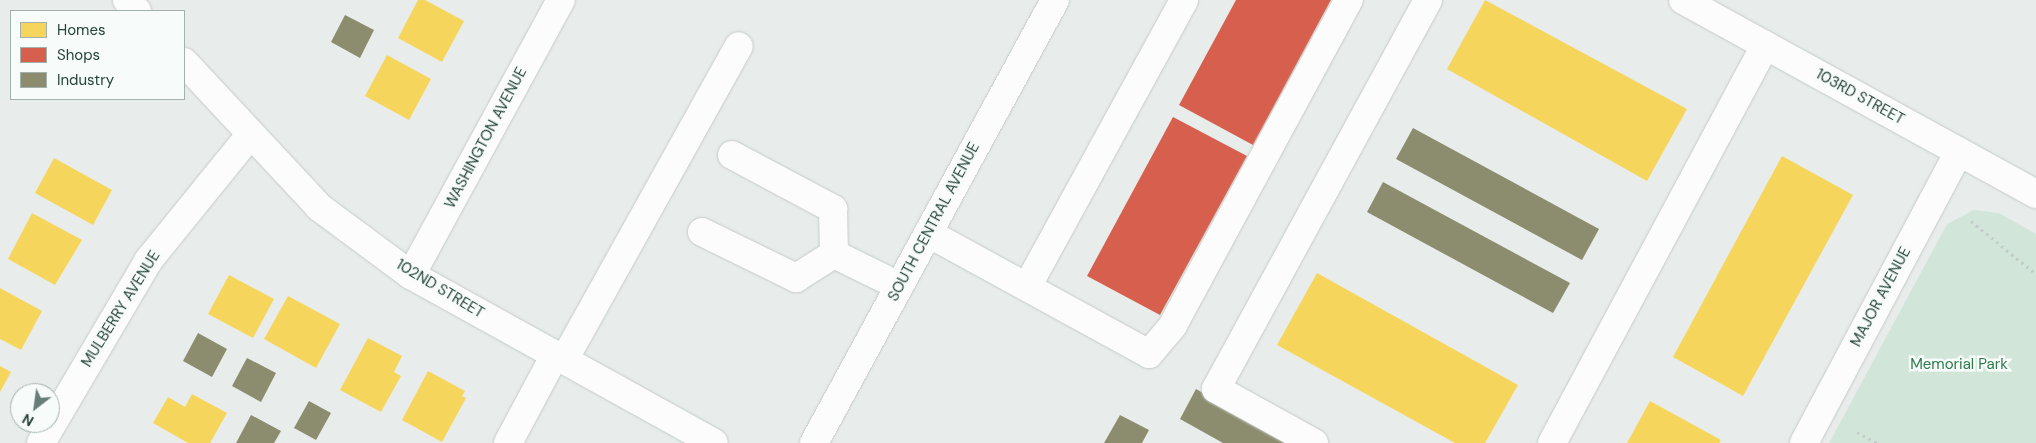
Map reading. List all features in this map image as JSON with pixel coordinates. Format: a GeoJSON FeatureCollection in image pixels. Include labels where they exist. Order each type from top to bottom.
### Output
{"type":"FeatureCollection","features":[{"type":"Feature","properties":{"kind":"street"},"geometry":{"type":"LineString","coordinates":[[127,0],[136,10]]}},
{"type":"Feature","properties":{"kind":"street","name":"WASHINGTON AVENUE"},"geometry":{"type":"LineString","coordinates":[[411,275],[561,0]]}},
{"type":"Feature","properties":{"kind":"street","name":"SOUTH CENTRAL AVENUE"},"geometry":{"type":"LineString","coordinates":[[814,443],[1054,0]]}},
{"type":"Feature","properties":{"kind":"street"},"geometry":{"type":"LineString","coordinates":[[1027,287],[1184,0]]}},
{"type":"Feature","properties":{"kind":"street"},"geometry":{"type":"LineString","coordinates":[[928,233],[1149,354],[1173,325],[1349,0]]}},
{"type":"Feature","properties":{"kind":"street"},"geometry":{"type":"LineString","coordinates":[[1314,443],[1216,389],[1428,0]]}},
{"type":"Feature","properties":{"kind":"street","name":"103RD STREET"},"geometry":{"type":"LineString","coordinates":[[1683,0],[2036,194]]}},
{"type":"Feature","properties":{"kind":"street"},"geometry":{"type":"LineString","coordinates":[[1552,443],[1765,45]]}},
{"type":"Feature","properties":{"kind":"street"},"geometry":{"type":"LineString","coordinates":[[508,443],[560,358],[739,46]]}},
{"type":"Feature","properties":{"kind":"street","name":"102ND STREET"},"geometry":{"type":"LineString","coordinates":[[185,63],[319,207],[411,275],[714,443]]}},
{"type":"Feature","properties":{"kind":"street","name":"MULBERRY AVENUE"},"geometry":{"type":"LineString","coordinates":[[41,443],[148,261],[250,135]]}},
{"type":"Feature","properties":{"kind":"street","name":"MAJOR AVENUE"},"geometry":{"type":"LineString","coordinates":[[1804,443],[1959,152]]}},
{"type":"Feature","properties":{"kind":"street"},"geometry":{"type":"LineString","coordinates":[[732,155],[833,209],[834,254]]}},
{"type":"Feature","properties":{"kind":"street"},"geometry":{"type":"LineString","coordinates":[[702,232],[796,278],[834,254]]}},
{"type":"Feature","properties":{"kind":"street"},"geometry":{"type":"LineString","coordinates":[[834,254],[899,286]]}},
{"type":"Feature","properties":{"kind":"path"},"geometry":{"type":"LineString","coordinates":[[1971,221],[2036,274]]}},
{"type":"Feature","properties":{"kind":"path"},"geometry":{"type":"LineString","coordinates":[[1857,432],[1877,443]]}},
{"type":"Feature","properties":{"kind":"green space","name":"Memorial Park"},"geometry":{"type":"Polygon","coordinates":[[[1974,210],[1999,213],[2036,234],[2036,443],[1829,443],[1947,224],[1974,210]]]}},
{"type":"Feature","properties":{"kind":"building: Homes"},"geometry":{"type":"Polygon","coordinates":[[[418,0],[425,0],[464,21],[442,62],[398,38],[418,0]]]}},
{"type":"Feature","properties":{"kind":"building: Homes"},"geometry":{"type":"Polygon","coordinates":[[[1485,0],[1687,109],[1647,181],[1447,69],[1485,0]]]}},
{"type":"Feature","properties":{"kind":"building: Homes"},"geometry":{"type":"Polygon","coordinates":[[[387,55],[431,79],[409,120],[365,96],[387,55]]]}},
{"type":"Feature","properties":{"kind":"building: Homes"},"geometry":{"type":"Polygon","coordinates":[[[1782,156],[1853,195],[1743,396],[1673,357],[1782,156]]]}},
{"type":"Feature","properties":{"kind":"building: Homes"},"geometry":{"type":"Polygon","coordinates":[[[54,158],[112,190],[93,225],[35,193],[54,158]]]}},
{"type":"Feature","properties":{"kind":"building: Homes"},"geometry":{"type":"Polygon","coordinates":[[[32,213],[82,240],[55,285],[8,259],[32,213]]]}},
{"type":"Feature","properties":{"kind":"building: Homes"},"geometry":{"type":"Polygon","coordinates":[[[1317,273],[1518,385],[1485,443],[1455,443],[1277,345],[1317,273]]]}},
{"type":"Feature","properties":{"kind":"building: Homes"},"geometry":{"type":"Polygon","coordinates":[[[229,275],[274,299],[253,338],[208,314],[229,275]]]}},
{"type":"Feature","properties":{"kind":"building: Homes"},"geometry":{"type":"Polygon","coordinates":[[[0,288],[42,311],[21,350],[0,339],[0,288]]]}},
{"type":"Feature","properties":{"kind":"building: Homes"},"geometry":{"type":"Polygon","coordinates":[[[288,296],[340,324],[316,368],[264,339],[288,296]]]}},
{"type":"Feature","properties":{"kind":"building: Homes"},"geometry":{"type":"Polygon","coordinates":[[[368,338],[402,356],[394,372],[401,376],[381,412],[340,390],[368,338]]]}},
{"type":"Feature","properties":{"kind":"building: Homes"},"geometry":{"type":"Polygon","coordinates":[[[0,366],[11,372],[0,392],[0,366]]]}},
{"type":"Feature","properties":{"kind":"building: Homes"},"geometry":{"type":"Polygon","coordinates":[[[428,371],[465,391],[462,396],[466,398],[442,442],[402,420],[428,371]]]}},
{"type":"Feature","properties":{"kind":"building: Homes"},"geometry":{"type":"Polygon","coordinates":[[[192,394],[227,413],[210,443],[188,443],[153,423],[168,397],[185,407],[192,394]]]}},
{"type":"Feature","properties":{"kind":"building: Homes"},"geometry":{"type":"Polygon","coordinates":[[[1650,401],[1721,440],[1719,443],[1627,443],[1650,401]]]}},
{"type":"Feature","properties":{"kind":"building: Shops"},"geometry":{"type":"Polygon","coordinates":[[[1236,0],[1331,0],[1253,145],[1179,105],[1236,0]]]}},
{"type":"Feature","properties":{"kind":"building: Shops"},"geometry":{"type":"Polygon","coordinates":[[[1173,117],[1247,156],[1160,315],[1087,276],[1173,117]]]}},
{"type":"Feature","properties":{"kind":"building: Industry"},"geometry":{"type":"Polygon","coordinates":[[[345,15],[374,30],[360,58],[331,42],[345,15]]]}},
{"type":"Feature","properties":{"kind":"building: Industry"},"geometry":{"type":"Polygon","coordinates":[[[1413,128],[1599,229],[1582,260],[1396,159],[1413,128]]]}},
{"type":"Feature","properties":{"kind":"building: Industry"},"geometry":{"type":"Polygon","coordinates":[[[1383,182],[1570,283],[1553,313],[1367,212],[1383,182]]]}},
{"type":"Feature","properties":{"kind":"building: Industry"},"geometry":{"type":"Polygon","coordinates":[[[198,333],[227,349],[212,377],[183,361],[198,333]]]}},
{"type":"Feature","properties":{"kind":"building: Industry"},"geometry":{"type":"Polygon","coordinates":[[[247,358],[276,373],[261,402],[232,386],[247,358]]]}},
{"type":"Feature","properties":{"kind":"building: Industry"},"geometry":{"type":"Polygon","coordinates":[[[1196,389],[1294,443],[1223,443],[1180,419],[1196,389]]]}},
{"type":"Feature","properties":{"kind":"building: Industry"},"geometry":{"type":"Polygon","coordinates":[[[309,401],[331,413],[316,440],[294,428],[309,401]]]}},
{"type":"Feature","properties":{"kind":"building: Industry"},"geometry":{"type":"Polygon","coordinates":[[[251,415],[281,431],[274,443],[236,443],[251,415]]]}},
{"type":"Feature","properties":{"kind":"building: Industry"},"geometry":{"type":"Polygon","coordinates":[[[1120,415],[1149,430],[1142,443],[1104,443],[1120,415]]]}}]}
